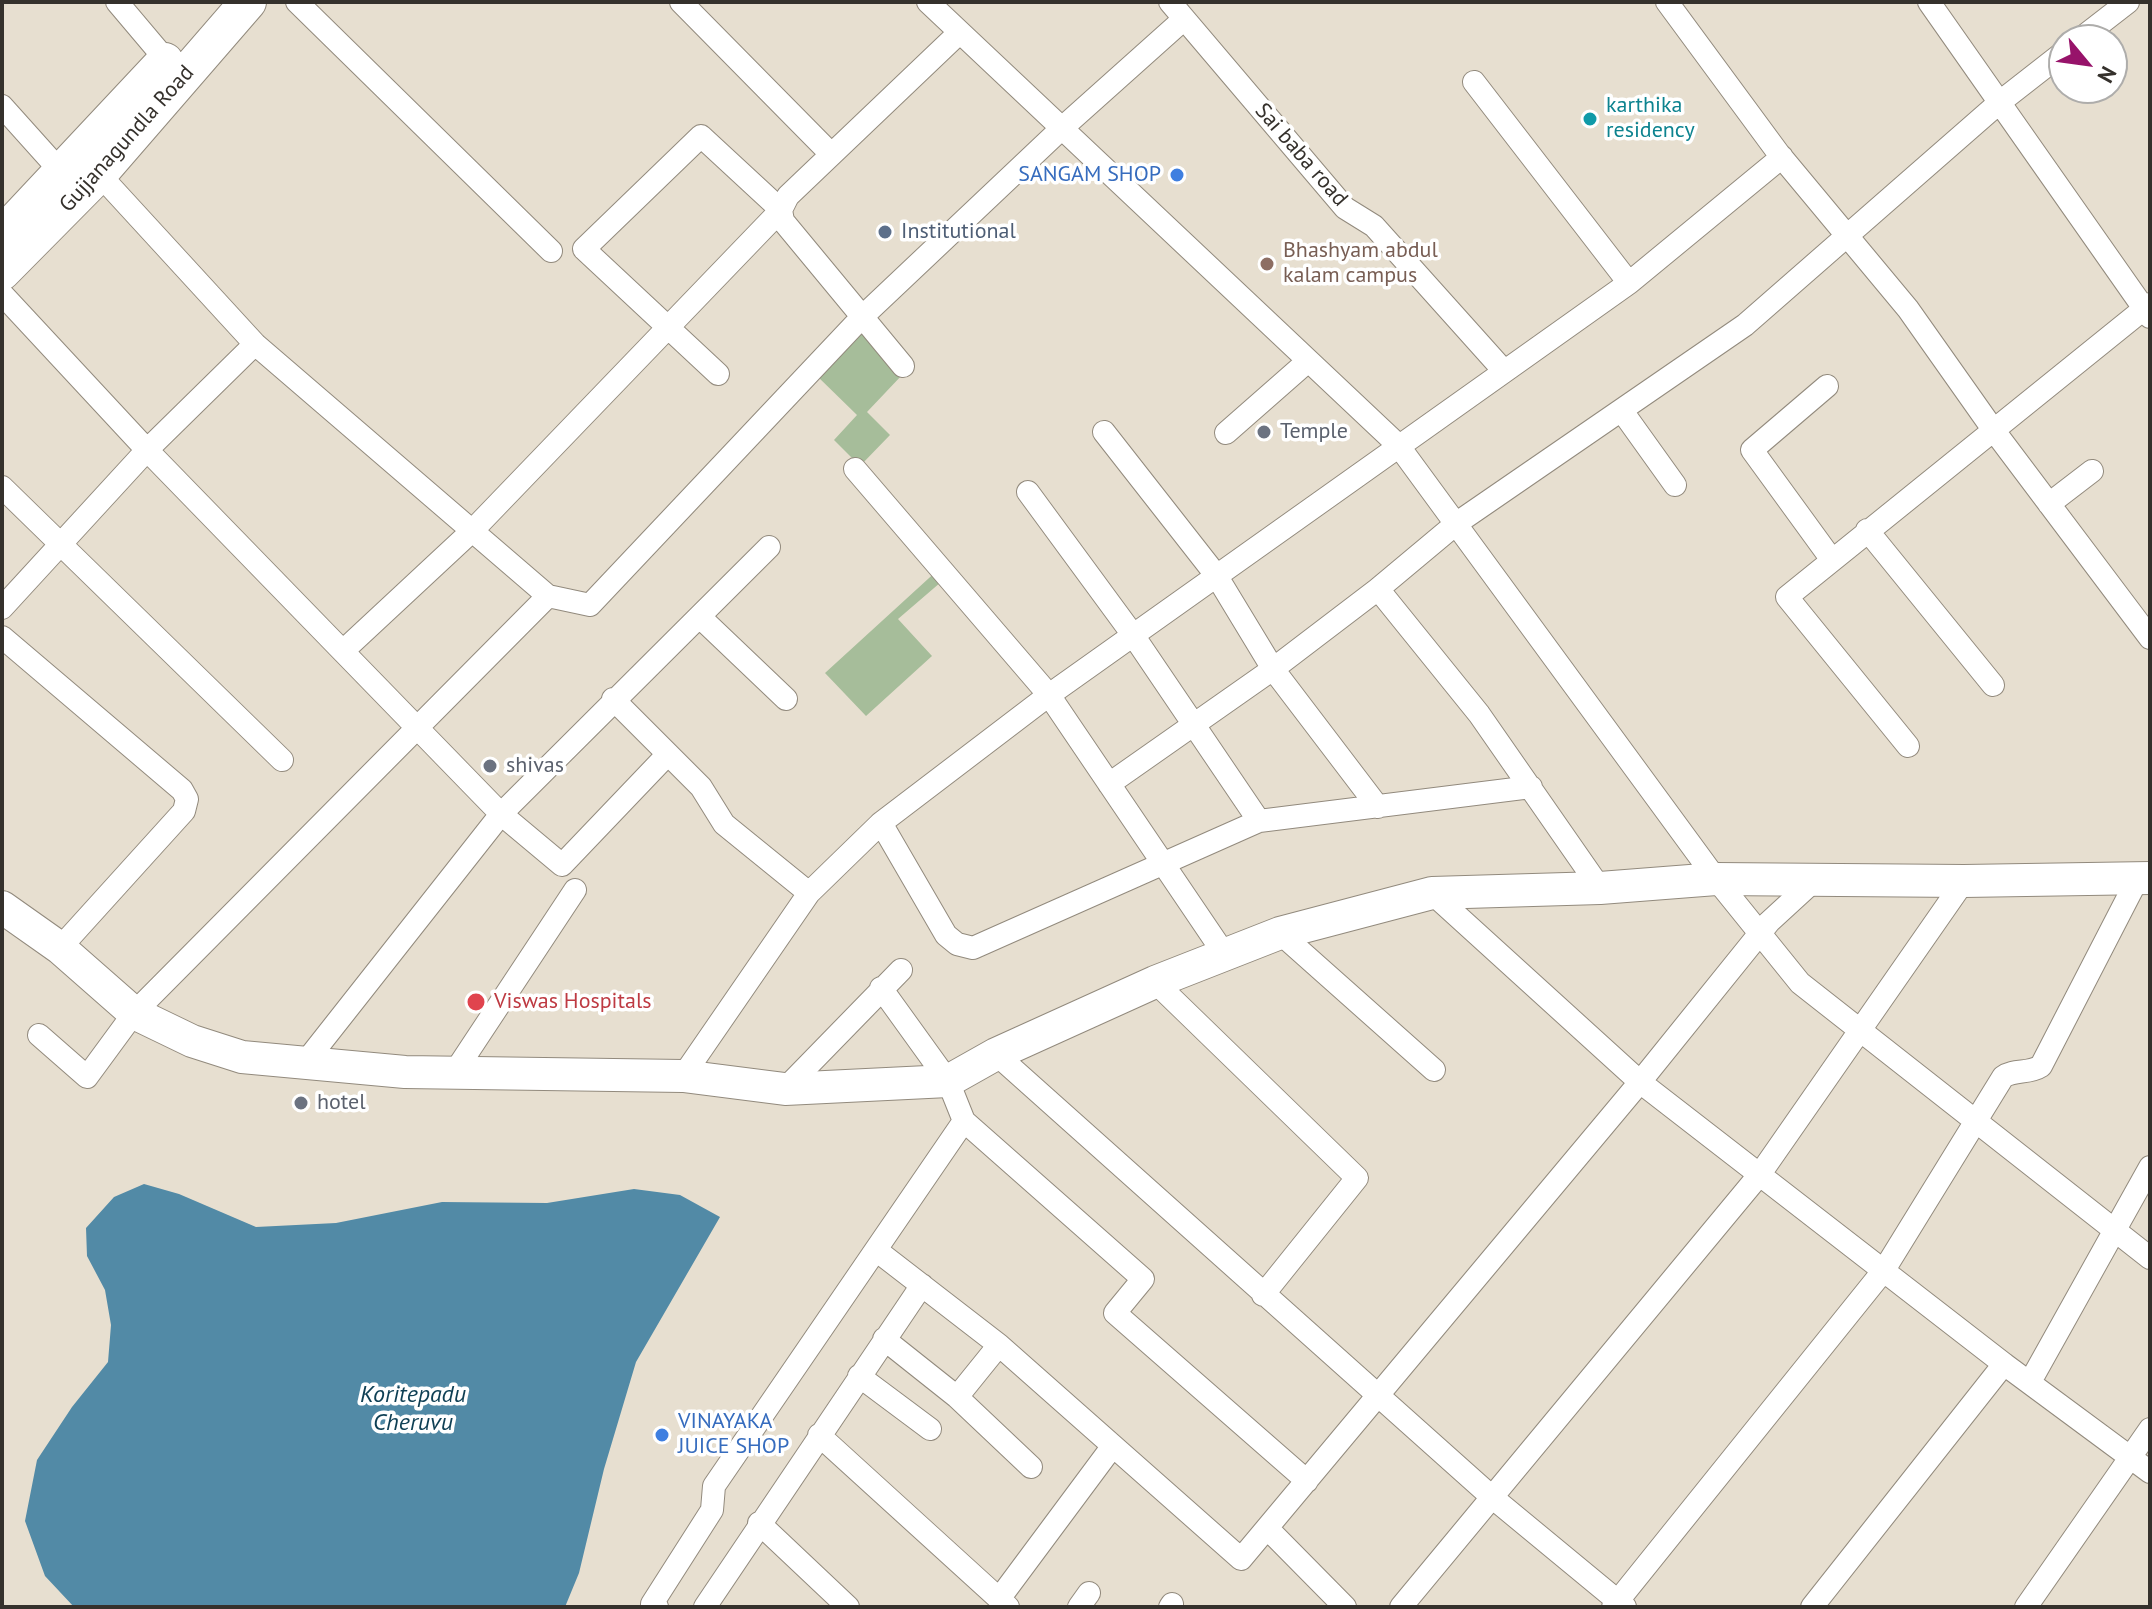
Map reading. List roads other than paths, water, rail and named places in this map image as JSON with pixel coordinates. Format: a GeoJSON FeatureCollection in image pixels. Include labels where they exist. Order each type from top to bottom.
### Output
{"type":"FeatureCollection","features":[{"type":"Feature","properties":{"kind":"main road","name":"Gujjanagundla Road"},"geometry":{"type":"LineString","coordinates":[[2,235],[63,174],[217,2]]}},
{"type":"Feature","properties":{"kind":"main road","name":"Gujjanagundla Road"},"geometry":{"type":"LineString","coordinates":[[2,272],[99,174],[248,2]]}},
{"type":"Feature","properties":{"kind":"street"},"geometry":{"type":"LineString","coordinates":[[117,2],[166,60]]}},
{"type":"Feature","properties":{"kind":"street"},"geometry":{"type":"LineString","coordinates":[[297,2],[551,251]]}},
{"type":"Feature","properties":{"kind":"street"},"geometry":{"type":"LineString","coordinates":[[681,2],[830,153]]}},
{"type":"Feature","properties":{"kind":"street"},"geometry":{"type":"LineString","coordinates":[[928,2],[1398,445],[1716,879],[1800,983],[2150,1258]]}},
{"type":"Feature","properties":{"kind":"street"},"geometry":{"type":"LineString","coordinates":[[1667,2],[1782,157],[1908,309],[1992,428],[2150,638]]}},
{"type":"Feature","properties":{"kind":"street"},"geometry":{"type":"LineString","coordinates":[[1908,746],[1787,597],[1992,428],[2148,310],[1929,2]]}},
{"type":"Feature","properties":{"kind":"street"},"geometry":{"type":"LineString","coordinates":[[2100,24],[2128,2]]}},
{"type":"Feature","properties":{"kind":"street"},"geometry":{"type":"LineString","coordinates":[[99,174],[255,344],[548,596],[590,605],[861,318],[1061,129],[1177,10]]}},
{"type":"Feature","properties":{"kind":"street","name":"Sai baba road"},"geometry":{"type":"LineString","coordinates":[[1177,10],[1345,208],[1374,226],[1504,371]]}},
{"type":"Feature","properties":{"kind":"street"},"geometry":{"type":"LineString","coordinates":[[343,651],[473,530],[781,210],[788,196],[830,153],[959,33]]}},
{"type":"Feature","properties":{"kind":"street"},"geometry":{"type":"LineString","coordinates":[[1109,784],[1273,669],[1378,589],[1457,523],[1745,325],[2000,102],[2048,64]]}},
{"type":"Feature","properties":{"kind":"street"},"geometry":{"type":"LineString","coordinates":[[1474,82],[1629,283]]}},
{"type":"Feature","properties":{"kind":"street"},"geometry":{"type":"LineString","coordinates":[[2,106],[63,174]]}},
{"type":"Feature","properties":{"kind":"street"},"geometry":{"type":"LineString","coordinates":[[718,374],[584,249],[701,136],[781,210],[783,221],[903,366]]}},
{"type":"Feature","properties":{"kind":"street"},"geometry":{"type":"LineString","coordinates":[[683,1076],[809,893],[881,823],[1049,695],[1629,283],[1782,157]]}},
{"type":"Feature","properties":{"kind":"street"},"geometry":{"type":"LineString","coordinates":[[2,294],[147,450],[501,814],[562,865],[668,754]]}},
{"type":"Feature","properties":{"kind":"street"},"geometry":{"type":"LineString","coordinates":[[2,608],[147,450],[255,344]]}},
{"type":"Feature","properties":{"kind":"street"},"geometry":{"type":"LineString","coordinates":[[1226,433],[1308,361]]}},
{"type":"Feature","properties":{"kind":"street"},"geometry":{"type":"LineString","coordinates":[[1827,386],[1752,450],[1832,560]]}},
{"type":"Feature","properties":{"kind":"street"},"geometry":{"type":"LineString","coordinates":[[1622,411],[1675,485]]}},
{"type":"Feature","properties":{"kind":"street"},"geometry":{"type":"LineString","coordinates":[[1104,432],[1216,575],[1273,669],[1378,807]]}},
{"type":"Feature","properties":{"kind":"street"},"geometry":{"type":"LineString","coordinates":[[855,469],[1049,695],[1225,955]]}},
{"type":"Feature","properties":{"kind":"street"},"geometry":{"type":"LineString","coordinates":[[2049,504],[2092,471]]}},
{"type":"Feature","properties":{"kind":"street"},"geometry":{"type":"LineString","coordinates":[[2,487],[58,546],[282,760]]}},
{"type":"Feature","properties":{"kind":"street"},"geometry":{"type":"LineString","coordinates":[[1028,492],[1133,635],[1259,821]]}},
{"type":"Feature","properties":{"kind":"street"},"geometry":{"type":"LineString","coordinates":[[1867,530],[1993,685]]}},
{"type":"Feature","properties":{"kind":"street"},"geometry":{"type":"LineString","coordinates":[[304,1064],[501,814],[613,699],[701,618],[769,547]]}},
{"type":"Feature","properties":{"kind":"street"},"geometry":{"type":"LineString","coordinates":[[1378,589],[1479,714],[1600,888]]}},
{"type":"Feature","properties":{"kind":"street"},"geometry":{"type":"LineString","coordinates":[[39,1035],[87,1077],[134,1013],[548,596]]}},
{"type":"Feature","properties":{"kind":"street"},"geometry":{"type":"LineString","coordinates":[[701,618],[786,699]]}},
{"type":"Feature","properties":{"kind":"street"},"geometry":{"type":"LineString","coordinates":[[2,637],[182,790],[187,799],[184,811],[60,948]]}},
{"type":"Feature","properties":{"kind":"street"},"geometry":{"type":"LineString","coordinates":[[613,699],[701,787],[724,824],[809,893]]}},
{"type":"Feature","properties":{"kind":"street"},"geometry":{"type":"LineString","coordinates":[[881,823],[946,935],[957,944],[973,948],[1259,821],[1531,787]]}},
{"type":"Feature","properties":{"kind":"street"},"geometry":{"type":"LineString","coordinates":[[876,1250],[999,1345],[1241,1559],[1640,1082],[1784,904],[1817,878]]}},
{"type":"Feature","properties":{"kind":"street"},"geometry":{"type":"LineString","coordinates":[[2,907],[60,948],[134,1013],[192,1041],[242,1057],[454,1073],[683,1076],[785,1089],[948,1081],[996,1054],[1155,982],[1280,933],[1432,893],[1600,888],[1716,879],[1964,881],[2144,878],[2041,1066],[2032,1072],[2009,1073],[2003,1077],[1979,1121],[1884,1270],[1619,1605],[1377,1397],[996,1054]]}},
{"type":"Feature","properties":{"kind":"street"},"geometry":{"type":"LineString","coordinates":[[1401,1607],[1760,1174],[1964,881]]}},
{"type":"Feature","properties":{"kind":"street"},"geometry":{"type":"LineString","coordinates":[[454,1073],[575,890]]}},
{"type":"Feature","properties":{"kind":"street"},"geometry":{"type":"LineString","coordinates":[[1432,893],[1640,1082],[2004,1364],[2150,1472]]}},
{"type":"Feature","properties":{"kind":"street"},"geometry":{"type":"LineString","coordinates":[[1280,933],[1434,1070]]}},
{"type":"Feature","properties":{"kind":"street"},"geometry":{"type":"LineString","coordinates":[[785,1089],[901,970]]}},
{"type":"Feature","properties":{"kind":"street"},"geometry":{"type":"LineString","coordinates":[[1155,982],[1357,1178],[1263,1295]]}},
{"type":"Feature","properties":{"kind":"street"},"geometry":{"type":"LineString","coordinates":[[881,988],[948,1081],[964,1121],[1143,1279],[1115,1313],[1307,1481]]}},
{"type":"Feature","properties":{"kind":"street"},"geometry":{"type":"LineString","coordinates":[[657,1607],[652,1604],[712,1510],[714,1486],[964,1121]]}},
{"type":"Feature","properties":{"kind":"street"},"geometry":{"type":"LineString","coordinates":[[2030,1382],[2150,1167]]}},
{"type":"Feature","properties":{"kind":"street"},"geometry":{"type":"LineString","coordinates":[[705,1607],[922,1285]]}},
{"type":"Feature","properties":{"kind":"street"},"geometry":{"type":"LineString","coordinates":[[884,1339],[957,1397],[1031,1467]]}},
{"type":"Feature","properties":{"kind":"street"},"geometry":{"type":"LineString","coordinates":[[957,1397],[999,1345]]}},
{"type":"Feature","properties":{"kind":"street"},"geometry":{"type":"LineString","coordinates":[[1812,1607],[2004,1364]]}},
{"type":"Feature","properties":{"kind":"street"},"geometry":{"type":"LineString","coordinates":[[859,1376],[930,1429]]}},
{"type":"Feature","properties":{"kind":"street"},"geometry":{"type":"LineString","coordinates":[[2026,1607],[2150,1429]]}},
{"type":"Feature","properties":{"kind":"street"},"geometry":{"type":"LineString","coordinates":[[819,1435],[1003,1603],[1112,1447]]}},
{"type":"Feature","properties":{"kind":"street"},"geometry":{"type":"LineString","coordinates":[[759,1523],[848,1607]]}},
{"type":"Feature","properties":{"kind":"street"},"geometry":{"type":"LineString","coordinates":[[1267,1528],[1345,1607]]}},
{"type":"Feature","properties":{"kind":"water","name":"Koritepadu Cheruvu"},"geometry":{"type":"Polygon","coordinates":[[[144,1184],[179,1194],[256,1227],[336,1223],[442,1202],[547,1203],[634,1189],[680,1195],[720,1217],[636,1362],[604,1469],[579,1573],[565,1607],[74,1607],[45,1576],[25,1521],[37,1460],[72,1407],[108,1362],[111,1325],[105,1290],[87,1256],[86,1228],[114,1197],[144,1184]]]}},
{"type":"Feature","properties":{"kind":"place","name":"karthika residency"},"geometry":{"type":"Point","coordinates":[1590,119]}},
{"type":"Feature","properties":{"kind":"place","name":"SANGAM SHOP"},"geometry":{"type":"Point","coordinates":[1177,175]}},
{"type":"Feature","properties":{"kind":"place","name":"Institutional"},"geometry":{"type":"Point","coordinates":[885,232]}},
{"type":"Feature","properties":{"kind":"place","name":"Bhashyam abdul kalam campus"},"geometry":{"type":"Point","coordinates":[1267,264]}},
{"type":"Feature","properties":{"kind":"place","name":"Temple"},"geometry":{"type":"Point","coordinates":[1264,432]}},
{"type":"Feature","properties":{"kind":"place","name":"shivas"},"geometry":{"type":"Point","coordinates":[490,766]}},
{"type":"Feature","properties":{"kind":"place","name":"Viswas Hospitals"},"geometry":{"type":"Point","coordinates":[476,1002]}},
{"type":"Feature","properties":{"kind":"place","name":"hotel"},"geometry":{"type":"Point","coordinates":[301,1103]}},
{"type":"Feature","properties":{"kind":"place","name":"VINAYAKA JUICE SHOP"},"geometry":{"type":"Point","coordinates":[662,1435]}}]}
